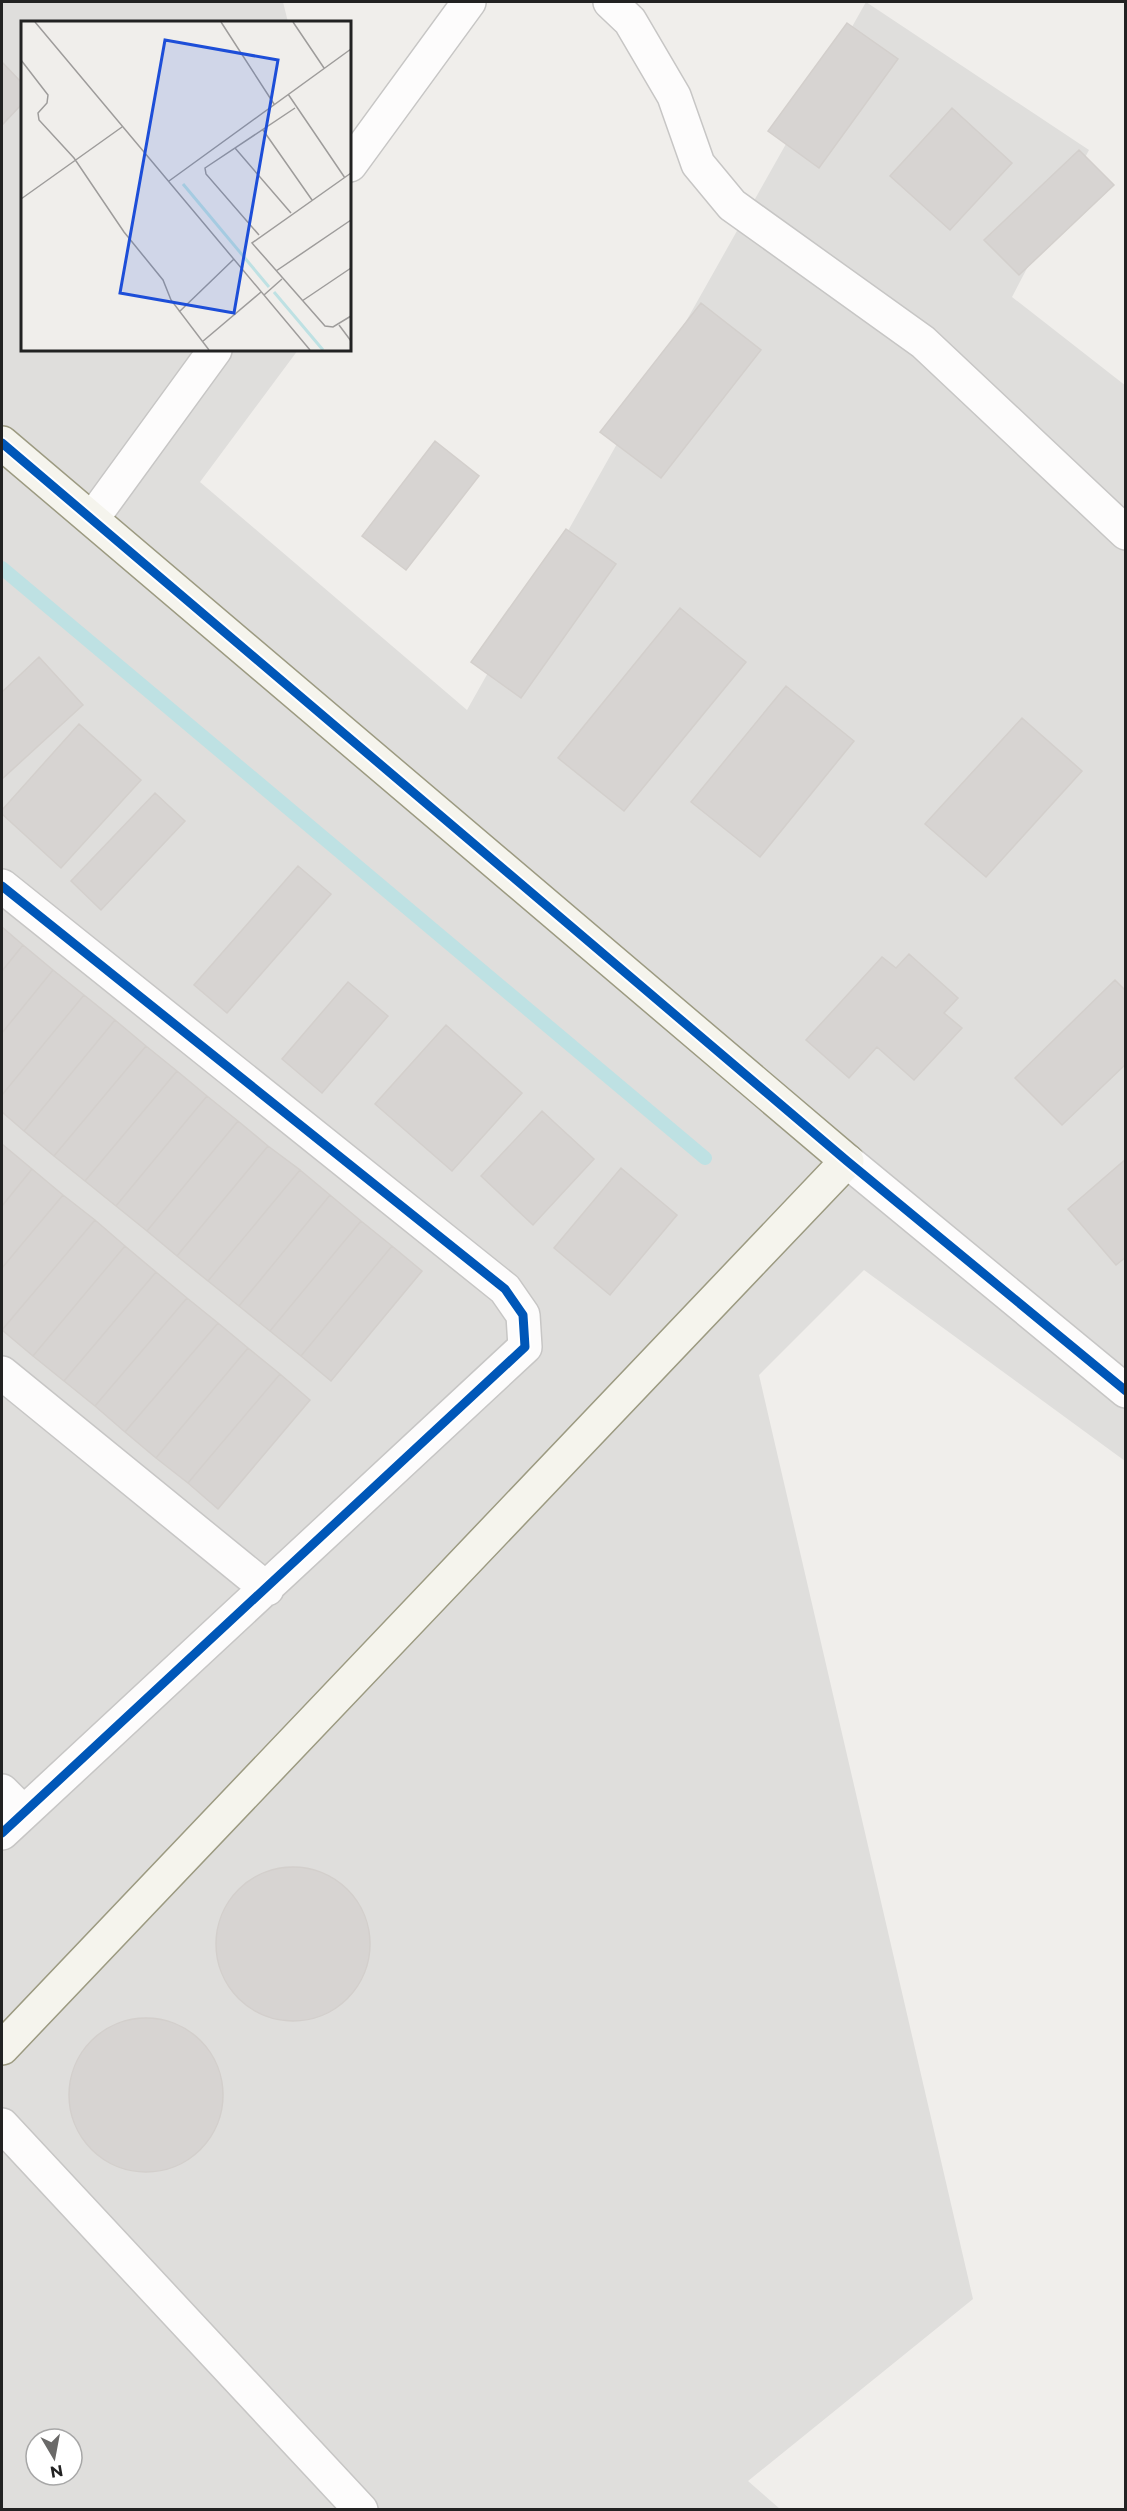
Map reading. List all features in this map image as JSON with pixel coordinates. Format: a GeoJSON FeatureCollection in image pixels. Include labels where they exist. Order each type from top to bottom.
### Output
{"type":"FeatureCollection","features":[{"type":"Feature","properties":{"kind":"street"},"geometry":{"type":"LineString","coordinates":[[351,164],[469,2]]}},
{"type":"Feature","properties":{"kind":"street"},"geometry":{"type":"LineString","coordinates":[[610,2],[630,21],[674,96],[699,164],[732,205],[923,342],[1125,533]]}},
{"type":"Feature","properties":{"kind":"street"},"geometry":{"type":"LineString","coordinates":[[92,519],[214,351]]}},
{"type":"Feature","properties":{"kind":"street"},"geometry":{"type":"LineString","coordinates":[[2,443],[847,1161],[1125,1391]]}},
{"type":"Feature","properties":{"kind":"street"},"geometry":{"type":"LineString","coordinates":[[2,886],[505,1289],[523,1315],[525,1347],[267,1589],[9,1812]]}},
{"type":"Feature","properties":{"kind":"street"},"geometry":{"type":"LineString","coordinates":[[2,2048],[847,1161]]}},
{"type":"Feature","properties":{"kind":"street"},"geometry":{"type":"LineString","coordinates":[[2,1373],[267,1589]]}},
{"type":"Feature","properties":{"kind":"street"},"geometry":{"type":"LineString","coordinates":[[2,2125],[361,2510]]}},
{"type":"Feature","properties":{"kind":"shaded area"},"geometry":{"type":"Polygon","coordinates":[[[2,2],[283,2],[288,21],[21,21],[21,351],[297,351],[200,482],[467,710],[866,2],[1089,150],[1012,297],[1126,386],[1125,1461],[864,1270],[759,1375],[973,2299],[748,2481],[780,2509],[2,2510],[2,2]]]}},
{"type":"Feature","properties":{"kind":"building"},"geometry":{"type":"Polygon","coordinates":[[[847,23],[898,59],[819,168],[768,131],[847,23]]]}},
{"type":"Feature","properties":{"kind":"building"},"geometry":{"type":"Polygon","coordinates":[[[2,62],[21,82],[21,105],[2,125],[2,62]]]}},
{"type":"Feature","properties":{"kind":"building"},"geometry":{"type":"Polygon","coordinates":[[[952,108],[1012,163],[950,230],[890,176],[952,108]]]}},
{"type":"Feature","properties":{"kind":"building"},"geometry":{"type":"Polygon","coordinates":[[[1079,150],[1114,185],[1019,275],[984,240],[1079,150]]]}},
{"type":"Feature","properties":{"kind":"building"},"geometry":{"type":"Polygon","coordinates":[[[701,303],[761,350],[661,478],[600,432],[701,303]]]}},
{"type":"Feature","properties":{"kind":"building"},"geometry":{"type":"Polygon","coordinates":[[[435,441],[479,476],[406,570],[362,536],[435,441]]]}},
{"type":"Feature","properties":{"kind":"building"},"geometry":{"type":"Polygon","coordinates":[[[566,529],[616,564],[521,698],[471,662],[566,529]]]}},
{"type":"Feature","properties":{"kind":"building"},"geometry":{"type":"Polygon","coordinates":[[[680,608],[746,662],[624,811],[558,758],[680,608]]]}},
{"type":"Feature","properties":{"kind":"building"},"geometry":{"type":"Polygon","coordinates":[[[39,657],[83,705],[2,779],[2,692],[39,657]]]}},
{"type":"Feature","properties":{"kind":"building"},"geometry":{"type":"Polygon","coordinates":[[[786,686],[854,741],[760,857],[691,802],[786,686]]]}},
{"type":"Feature","properties":{"kind":"building"},"geometry":{"type":"Polygon","coordinates":[[[1022,718],[1082,771],[986,877],[925,824],[1022,718]]]}},
{"type":"Feature","properties":{"kind":"building"},"geometry":{"type":"Polygon","coordinates":[[[79,724],[141,780],[61,868],[2,814],[2,810],[79,724]]]}},
{"type":"Feature","properties":{"kind":"building"},"geometry":{"type":"Polygon","coordinates":[[[155,793],[185,821],[101,910],[71,881],[155,793]]]}},
{"type":"Feature","properties":{"kind":"building"},"geometry":{"type":"Polygon","coordinates":[[[298,866],[331,894],[227,1013],[194,985],[298,866]]]}},
{"type":"Feature","properties":{"kind":"building"},"geometry":{"type":"Polygon","coordinates":[[[2,927],[23,945],[2,971],[2,927]]]}},
{"type":"Feature","properties":{"kind":"building"},"geometry":{"type":"Polygon","coordinates":[[[23,945],[53,970],[2,1033],[2,971],[23,945]]]}},
{"type":"Feature","properties":{"kind":"building"},"geometry":{"type":"Polygon","coordinates":[[[909,954],[958,998],[944,1013],[962,1028],[914,1080],[877,1047],[849,1078],[806,1040],[882,957],[896,968],[909,954]]]}},
{"type":"Feature","properties":{"kind":"building"},"geometry":{"type":"Polygon","coordinates":[[[53,970],[84,995],[2,1095],[2,1033],[53,970]]]}},
{"type":"Feature","properties":{"kind":"building"},"geometry":{"type":"Polygon","coordinates":[[[1115,980],[1126,991],[1126,1064],[1062,1125],[1015,1078],[1115,980]]]}},
{"type":"Feature","properties":{"kind":"building"},"geometry":{"type":"Polygon","coordinates":[[[348,982],[388,1016],[322,1093],[282,1059],[348,982]]]}},
{"type":"Feature","properties":{"kind":"building"},"geometry":{"type":"Polygon","coordinates":[[[84,995],[115,1020],[24,1131],[2,1112],[2,1095],[84,995]]]}},
{"type":"Feature","properties":{"kind":"building"},"geometry":{"type":"Polygon","coordinates":[[[115,1020],[146,1046],[54,1156],[24,1131],[115,1020]]]}},
{"type":"Feature","properties":{"kind":"building"},"geometry":{"type":"Polygon","coordinates":[[[446,1025],[522,1093],[452,1171],[375,1104],[446,1025]]]}},
{"type":"Feature","properties":{"kind":"building"},"geometry":{"type":"Polygon","coordinates":[[[146,1046],[177,1071],[85,1181],[54,1156],[146,1046]]]}},
{"type":"Feature","properties":{"kind":"building"},"geometry":{"type":"Polygon","coordinates":[[[177,1071],[207,1096],[116,1206],[85,1181],[177,1071]]]}},
{"type":"Feature","properties":{"kind":"building"},"geometry":{"type":"Polygon","coordinates":[[[207,1096],[238,1121],[147,1231],[116,1206],[207,1096]]]}},
{"type":"Feature","properties":{"kind":"building"},"geometry":{"type":"Polygon","coordinates":[[[542,1111],[594,1159],[533,1225],[481,1176],[542,1111]]]}},
{"type":"Feature","properties":{"kind":"building"},"geometry":{"type":"Polygon","coordinates":[[[238,1121],[268,1146],[177,1256],[147,1231],[238,1121]]]}},
{"type":"Feature","properties":{"kind":"building"},"geometry":{"type":"Polygon","coordinates":[[[2,1144],[32,1169],[2,1206],[2,1144]]]}},
{"type":"Feature","properties":{"kind":"building"},"geometry":{"type":"Polygon","coordinates":[[[268,1146],[300,1170],[208,1281],[177,1256],[268,1146]]]}},
{"type":"Feature","properties":{"kind":"building"},"geometry":{"type":"Polygon","coordinates":[[[1126,1159],[1126,1257],[1116,1265],[1068,1209],[1126,1159]]]}},
{"type":"Feature","properties":{"kind":"building"},"geometry":{"type":"Polygon","coordinates":[[[621,1168],[677,1215],[610,1295],[554,1248],[621,1168]]]}},
{"type":"Feature","properties":{"kind":"building"},"geometry":{"type":"Polygon","coordinates":[[[32,1169],[63,1195],[2,1268],[2,1206],[32,1169]]]}},
{"type":"Feature","properties":{"kind":"building"},"geometry":{"type":"Polygon","coordinates":[[[300,1170],[330,1195],[239,1306],[208,1281],[300,1170]]]}},
{"type":"Feature","properties":{"kind":"building"},"geometry":{"type":"Polygon","coordinates":[[[63,1195],[95,1220],[2,1330],[2,1268],[63,1195]]]}},
{"type":"Feature","properties":{"kind":"building"},"geometry":{"type":"Polygon","coordinates":[[[330,1195],[361,1221],[270,1331],[239,1306],[330,1195]]]}},
{"type":"Feature","properties":{"kind":"building"},"geometry":{"type":"Polygon","coordinates":[[[95,1220],[125,1246],[33,1356],[2,1330],[95,1220]]]}},
{"type":"Feature","properties":{"kind":"building"},"geometry":{"type":"Polygon","coordinates":[[[361,1221],[392,1246],[301,1356],[270,1331],[361,1221]]]}},
{"type":"Feature","properties":{"kind":"building"},"geometry":{"type":"Polygon","coordinates":[[[125,1246],[156,1272],[64,1381],[33,1356],[125,1246]]]}},
{"type":"Feature","properties":{"kind":"building"},"geometry":{"type":"Polygon","coordinates":[[[392,1246],[422,1271],[331,1381],[301,1356],[392,1246]]]}},
{"type":"Feature","properties":{"kind":"building"},"geometry":{"type":"Polygon","coordinates":[[[156,1272],[187,1298],[95,1406],[64,1381],[156,1272]]]}},
{"type":"Feature","properties":{"kind":"building"},"geometry":{"type":"Polygon","coordinates":[[[187,1298],[218,1323],[125,1432],[95,1406],[187,1298]]]}},
{"type":"Feature","properties":{"kind":"building"},"geometry":{"type":"Polygon","coordinates":[[[218,1323],[248,1348],[156,1458],[125,1432],[218,1323]]]}},
{"type":"Feature","properties":{"kind":"building"},"geometry":{"type":"Polygon","coordinates":[[[248,1348],[280,1374],[188,1483],[156,1458],[248,1348]]]}},
{"type":"Feature","properties":{"kind":"building"},"geometry":{"type":"Polygon","coordinates":[[[280,1374],[310,1400],[218,1509],[188,1483],[280,1374]]]}},
{"type":"Feature","properties":{"kind":"building"},"geometry":{"type":"Polygon","coordinates":[[[293,1867],[322,1873],[336,1880],[347,1890],[357,1901],[364,1915],[370,1944],[364,1973],[357,1987],[347,1998],[336,2008],[322,2015],[293,2021],[264,2015],[250,2008],[239,1998],[229,1987],[222,1973],[216,1944],[222,1915],[229,1901],[239,1890],[250,1880],[264,1873],[293,1867]]]}},
{"type":"Feature","properties":{"kind":"building"},"geometry":{"type":"Polygon","coordinates":[[[146,2018],[175,2024],[189,2031],[200,2041],[210,2052],[217,2066],[223,2095],[217,2124],[210,2138],[200,2149],[189,2159],[175,2166],[146,2172],[117,2166],[103,2159],[92,2149],[82,2138],[75,2124],[69,2095],[75,2066],[82,2052],[92,2041],[103,2031],[117,2024],[146,2018]]]}},
{"type":"Feature","properties":{"kind":"waterway"},"geometry":{"type":"LineString","coordinates":[[2,568],[705,1158]]}},
{"type":"Feature","properties":{"kind":"cycle path"},"geometry":{"type":"LineString","coordinates":[[2,443],[847,1161],[1126,1391]]}},
{"type":"Feature","properties":{"kind":"cycle path"},"geometry":{"type":"LineString","coordinates":[[2,886],[505,1289],[523,1315],[525,1347],[2,1833]]}}]}
